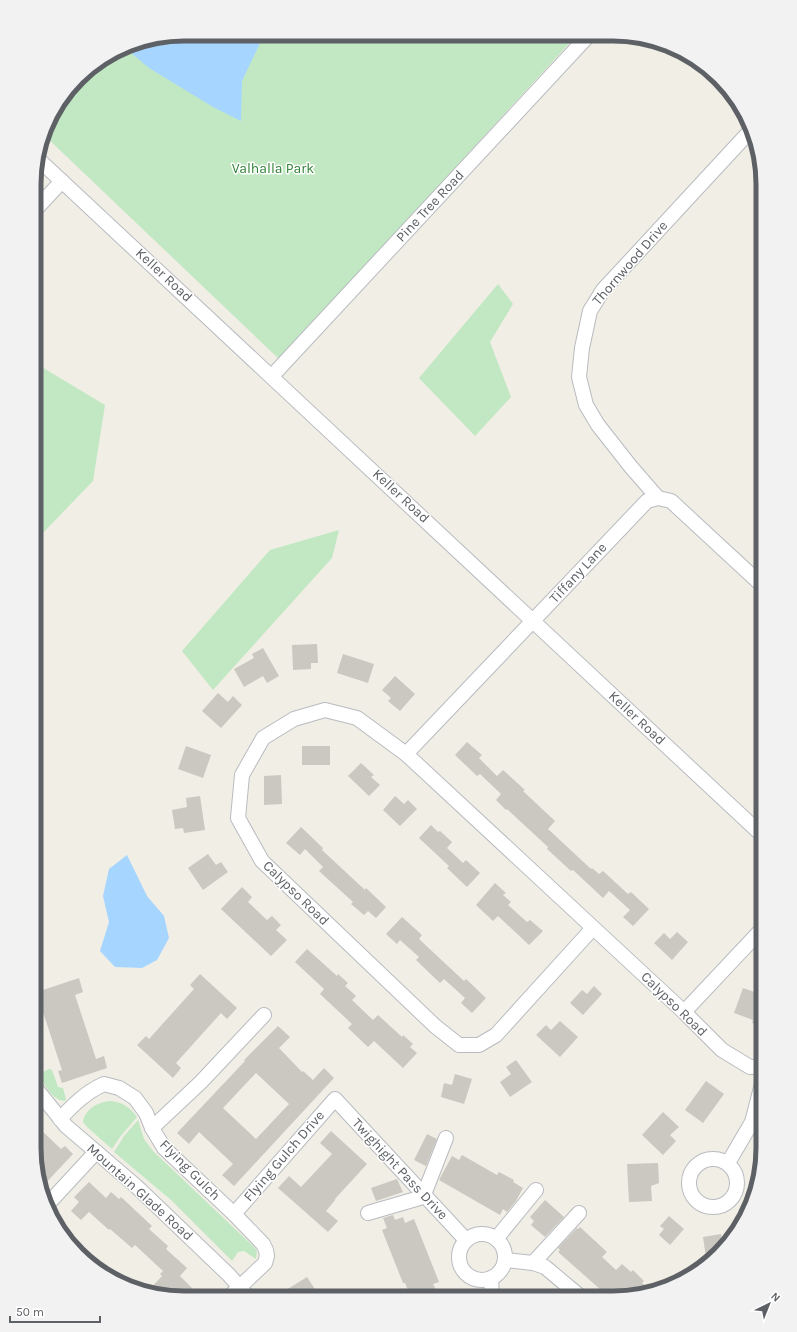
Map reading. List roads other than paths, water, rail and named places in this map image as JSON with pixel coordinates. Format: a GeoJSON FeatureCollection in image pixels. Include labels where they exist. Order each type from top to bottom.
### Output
{"type":"FeatureCollection","features":[{"type":"Feature","properties":{"kind":"street","name":"Pine Tree Road"},"geometry":{"type":"LineString","coordinates":[[272,376],[583,41]]}},
{"type":"Feature","properties":{"kind":"street","name":"Thornwood Drive"},"geometry":{"type":"LineString","coordinates":[[658,498],[598,425],[586,405],[579,377],[582,348],[590,311],[603,290],[747,135]]}},
{"type":"Feature","properties":{"kind":"street","name":"Keller Road"},"geometry":{"type":"LineString","coordinates":[[42,163],[756,829]]}},
{"type":"Feature","properties":{"kind":"street"},"geometry":{"type":"LineString","coordinates":[[41,204],[62,181]]}},
{"type":"Feature","properties":{"kind":"street"},"geometry":{"type":"LineString","coordinates":[[658,498],[671,501],[756,580]]}},
{"type":"Feature","properties":{"kind":"street","name":"Tiffany Lane"},"geometry":{"type":"LineString","coordinates":[[406,754],[639,508],[647,501],[658,498]]}},
{"type":"Feature","properties":{"kind":"street","name":"Calypso Road"},"geometry":{"type":"LineString","coordinates":[[593,928],[496,1035],[479,1045],[460,1045],[435,1026],[262,861],[238,818],[242,775],[263,738],[294,719],[325,710],[357,718],[406,754],[684,1012],[722,1050],[750,1067],[756,1067]]}},
{"type":"Feature","properties":{"kind":"street"},"geometry":{"type":"LineString","coordinates":[[684,1012],[756,935]]}},
{"type":"Feature","properties":{"kind":"street"},"geometry":{"type":"LineString","coordinates":[[152,1128],[201,1082],[264,1015]]}},
{"type":"Feature","properties":{"kind":"street","name":"Flying Gulch"},"geometry":{"type":"LineString","coordinates":[[60,1120],[80,1099],[95,1088],[104,1084],[119,1088],[135,1098],[146,1113],[152,1128],[164,1148],[234,1214],[266,1250],[267,1256],[265,1263],[245,1291]]}},
{"type":"Feature","properties":{"kind":"street","name":"Mountain Glade Road"},"geometry":{"type":"LineString","coordinates":[[41,1095],[66,1126],[136,1186],[230,1275],[243,1291]]}},
{"type":"Feature","properties":{"kind":"street","name":"Twighight Pass Drive"},"geometry":{"type":"LineString","coordinates":[[335,1099],[466,1240]]}},
{"type":"Feature","properties":{"kind":"street","name":"Flying Gulch Drive"},"geometry":{"type":"LineString","coordinates":[[234,1214],[335,1099]]}},
{"type":"Feature","properties":{"kind":"street"},"geometry":{"type":"LineString","coordinates":[[728,1164],[752,1122],[756,1107]]}},
{"type":"Feature","properties":{"kind":"street"},"geometry":{"type":"LineString","coordinates":[[368,1212],[425,1196],[446,1138]]}},
{"type":"Feature","properties":{"kind":"street"},"geometry":{"type":"LineString","coordinates":[[51,1200],[96,1152]]}},
{"type":"Feature","properties":{"kind":"street"},"geometry":{"type":"LineString","coordinates":[[496,1239],[536,1190]]}},
{"type":"Feature","properties":{"kind":"street"},"geometry":{"type":"LineString","coordinates":[[533,1263],[579,1213]]}},
{"type":"Feature","properties":{"kind":"street"},"geometry":{"type":"LineString","coordinates":[[481,1234],[489,1235],[496,1239],[503,1248],[505,1260],[502,1269],[497,1275],[484,1280],[478,1280],[465,1274],[461,1268],[458,1256],[460,1249],[466,1240],[481,1234]]}},
{"type":"Feature","properties":{"kind":"street"},"geometry":{"type":"LineString","coordinates":[[505,1260],[533,1263],[545,1267],[574,1291]]}},
{"type":"Feature","properties":{"kind":"street"},"geometry":{"type":"LineString","coordinates":[[491,1278],[492,1291]]}},
{"type":"Feature","properties":{"kind":"water"},"geometry":{"type":"Polygon","coordinates":[[[175,41],[261,41],[242,81],[241,121],[213,107],[149,68],[130,52],[147,46],[175,41]]]}},
{"type":"Feature","properties":{"kind":"water"},"geometry":{"type":"Polygon","coordinates":[[[127,855],[147,896],[164,916],[169,938],[157,960],[142,968],[115,967],[100,951],[109,922],[103,896],[109,869],[127,855]]]}},
{"type":"Feature","properties":{"kind":"park label","name":"Valhalla Park"},"geometry":{"type":"Point","coordinates":[273,168]}}]}
